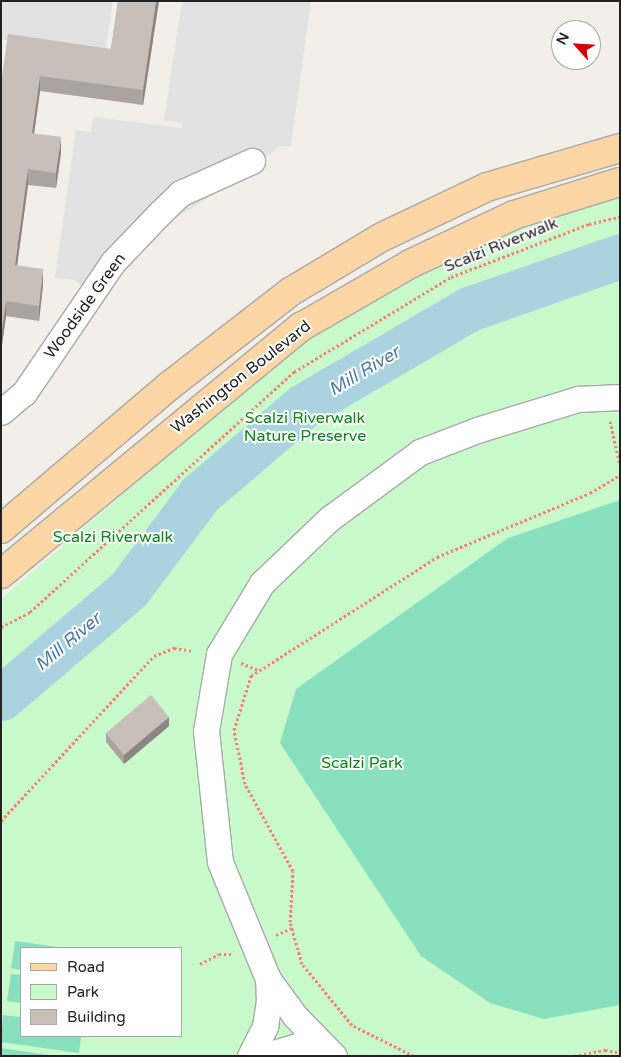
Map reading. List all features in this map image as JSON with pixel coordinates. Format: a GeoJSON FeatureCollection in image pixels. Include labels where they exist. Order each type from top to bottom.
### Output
{"type":"FeatureCollection","features":[{"type":"Feature","properties":{"kind":"main road"},"geometry":{"type":"LineString","coordinates":[[1,529],[170,386],[290,292],[382,237],[487,187],[620,148]]}},
{"type":"Feature","properties":{"kind":"main road","name":"Washington Boulevard"},"geometry":{"type":"LineString","coordinates":[[1,574],[301,327],[410,264],[514,215],[620,182]]}},
{"type":"Feature","properties":{"kind":"main road"},"geometry":{"type":"LineString","coordinates":[[1,506],[71,469]]}},
{"type":"Feature","properties":{"kind":"lane","name":"Woodside Green"},"geometry":{"type":"LineString","coordinates":[[1,412],[24,393],[113,262],[160,212],[181,193],[252,162]]}},
{"type":"Feature","properties":{"kind":"lane"},"geometry":{"type":"LineString","coordinates":[[333,1056],[295,1016],[268,979],[220,862],[206,731],[219,654],[262,583],[329,519],[420,452],[477,430],[578,399],[612,398]]}},
{"type":"Feature","properties":{"kind":"lane"},"geometry":{"type":"LineString","coordinates":[[250,1056],[265,1026],[268,979]]}},
{"type":"Feature","properties":{"kind":"lane"},"geometry":{"type":"LineString","coordinates":[[263,1056],[297,1046],[333,1056]]}},
{"type":"Feature","properties":{"kind":"path","name":"Scalzi Riverwalk"},"geometry":{"type":"LineString","coordinates":[[1,627],[30,612],[294,372],[451,277],[589,224],[620,217]]}},
{"type":"Feature","properties":{"kind":"path"},"geometry":{"type":"LineString","coordinates":[[612,398],[620,465]]}},
{"type":"Feature","properties":{"kind":"path"},"geometry":{"type":"LineString","coordinates":[[414,1056],[352,1024],[302,964],[290,922],[293,871],[245,784],[234,730],[251,676],[437,558],[590,493],[620,475]]}},
{"type":"Feature","properties":{"kind":"path"},"geometry":{"type":"LineString","coordinates":[[1,822],[154,656],[174,648],[219,654],[259,670]]}},
{"type":"Feature","properties":{"kind":"path"},"geometry":{"type":"LineString","coordinates":[[574,1056],[605,1050],[620,1053]]}},
{"type":"Feature","properties":{"kind":"green space","name":"Scalzi Park"},"geometry":{"type":"Polygon","coordinates":[[[620,194],[620,1056],[1,1056],[1,599],[298,344],[389,287],[512,227],[620,194]]]}},
{"type":"Feature","properties":{"kind":"green space"},"geometry":{"type":"Polygon","coordinates":[[[620,500],[620,1005],[544,1019],[490,1003],[421,956],[280,743],[296,689],[508,538],[620,500]]]}},
{"type":"Feature","properties":{"kind":"green space"},"geometry":{"type":"Polygon","coordinates":[[[15,941],[58,947],[20,947],[20,970],[11,968],[15,941]]]}},
{"type":"Feature","properties":{"kind":"green space"},"geometry":{"type":"Polygon","coordinates":[[[11,974],[20,975],[20,1003],[7,1001],[11,974]]]}},
{"type":"Feature","properties":{"kind":"green space"},"geometry":{"type":"Polygon","coordinates":[[[3,1015],[20,1017],[20,1037],[81,1037],[79,1053],[1,1042],[3,1015]]]}},
{"type":"Feature","properties":{"kind":"green space"},"geometry":{"type":"Polygon","coordinates":[[[1,1048],[56,1056],[1,1056],[1,1048]]]}},
{"type":"Feature","properties":{"kind":"shaded area"},"geometry":{"type":"Polygon","coordinates":[[[1,1],[113,1],[105,54],[1,39],[1,1]]]}},
{"type":"Feature","properties":{"kind":"shaded area"},"geometry":{"type":"Polygon","coordinates":[[[182,1],[311,1],[291,146],[280,146],[235,181],[163,226],[100,299],[74,280],[55,278],[76,130],[91,132],[93,117],[182,128],[183,123],[164,120],[182,1]]]}},
{"type":"Feature","properties":{"kind":"building"},"geometry":{"type":"Polygon","coordinates":[[[118,1],[156,1],[143,90],[40,76],[32,133],[61,137],[56,173],[28,169],[15,265],[43,269],[39,306],[6,301],[1,337],[1,84],[8,34],[111,49],[118,1]]]}},
{"type":"Feature","properties":{"kind":"building"},"geometry":{"type":"Polygon","coordinates":[[[151,695],[169,717],[124,755],[106,733],[151,695]]]}},
{"type":"Feature","properties":{"kind":"waterway","name":"Mill River"},"geometry":{"type":"LineString","coordinates":[[1,698],[129,589],[200,494],[303,406],[469,309],[620,256]]}},
{"type":"Feature","properties":{"kind":"park label","name":"Scalzi Riverwalk Nature Preserve"},"geometry":{"type":"Point","coordinates":[305,427]}}]}
